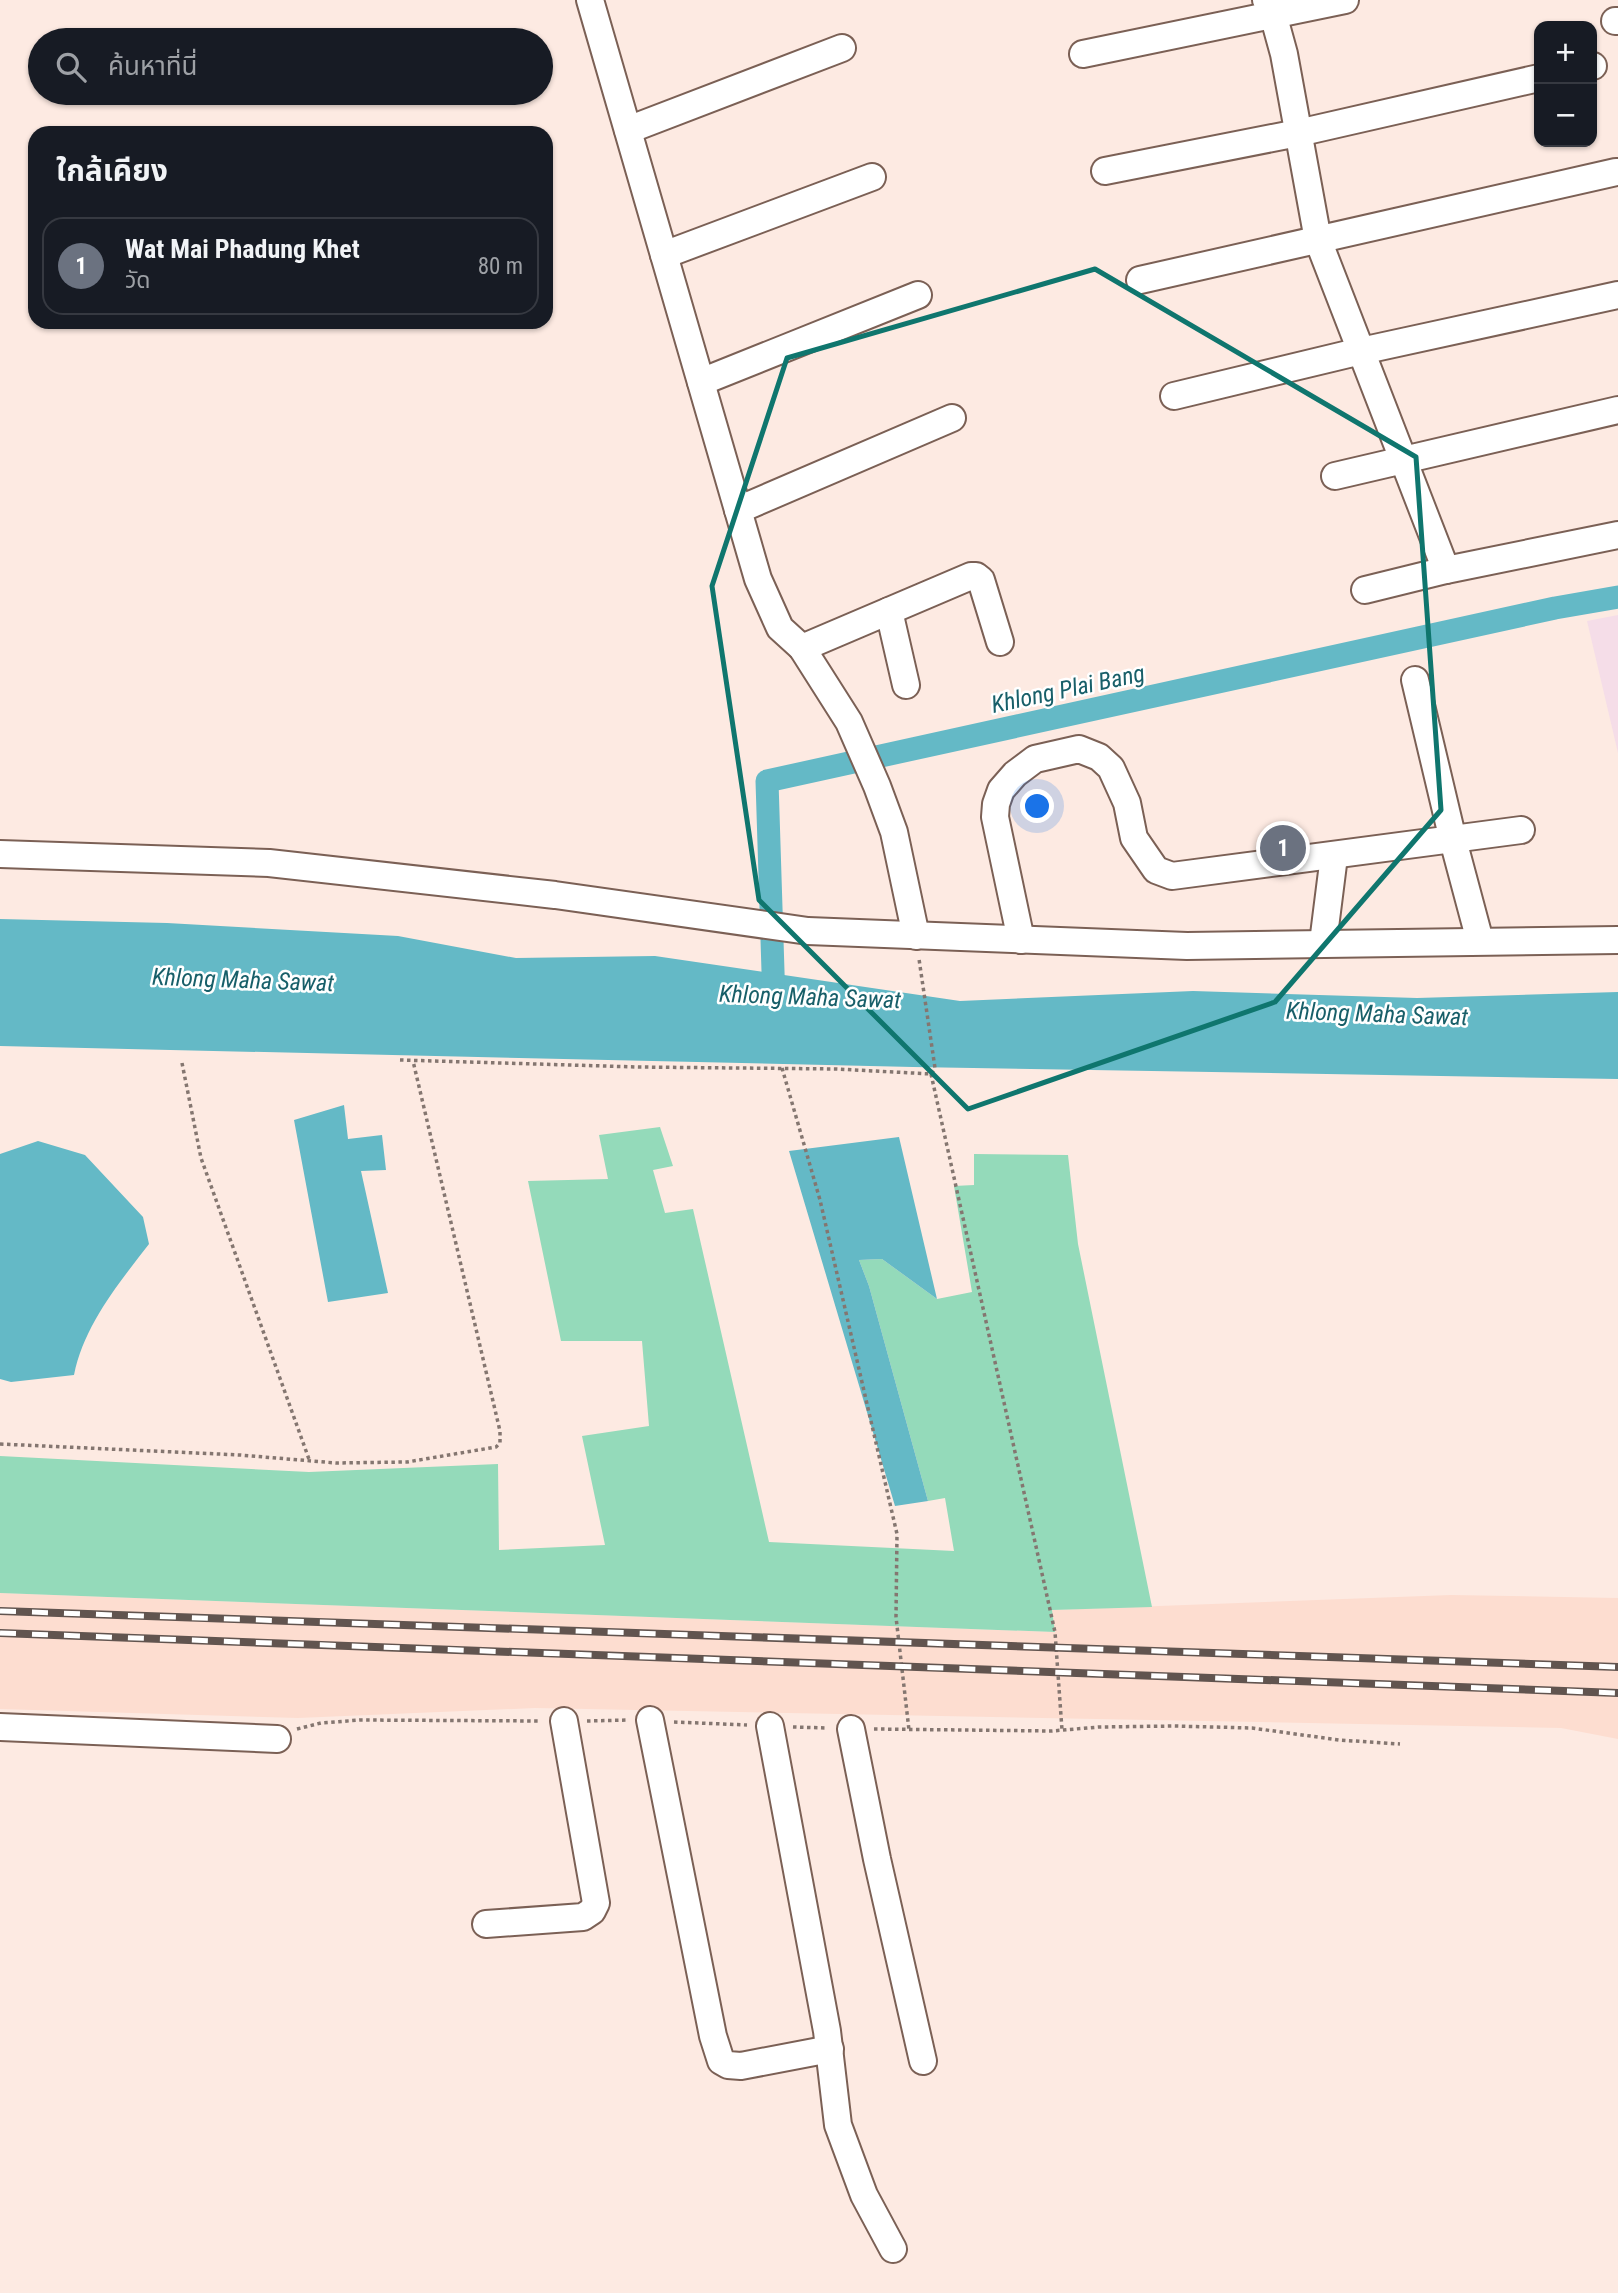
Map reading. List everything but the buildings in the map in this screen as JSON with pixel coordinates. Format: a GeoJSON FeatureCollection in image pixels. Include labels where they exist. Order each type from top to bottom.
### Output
{"type":"FeatureCollection","features":[{"type":"Feature","properties":{"kind":"street"},"geometry":{"type":"LineString","coordinates":[[590,0],[758,579],[780,628],[802,648],[849,722],[894,832],[916,936]]}},
{"type":"Feature","properties":{"kind":"street"},"geometry":{"type":"LineString","coordinates":[[1083,54],[1269,7],[1345,0]]}},
{"type":"Feature","properties":{"kind":"street"},"geometry":{"type":"LineString","coordinates":[[1269,7],[1284,54],[1318,240],[1446,570]]}},
{"type":"Feature","properties":{"kind":"street"},"geometry":{"type":"LineString","coordinates":[[628,130],[842,48]]}},
{"type":"Feature","properties":{"kind":"street"},"geometry":{"type":"LineString","coordinates":[[1105,171],[1298,133],[1534,79]]}},
{"type":"Feature","properties":{"kind":"street"},"geometry":{"type":"LineString","coordinates":[[1140,280],[1616,172]]}},
{"type":"Feature","properties":{"kind":"street"},"geometry":{"type":"LineString","coordinates":[[664,256],[872,177]]}},
{"type":"Feature","properties":{"kind":"street"},"geometry":{"type":"LineString","coordinates":[[701,382],[918,295]]}},
{"type":"Feature","properties":{"kind":"street"},"geometry":{"type":"LineString","coordinates":[[1174,396],[1361,351],[1618,295]]}},
{"type":"Feature","properties":{"kind":"street"},"geometry":{"type":"LineString","coordinates":[[1335,476],[1618,410]]}},
{"type":"Feature","properties":{"kind":"street"},"geometry":{"type":"LineString","coordinates":[[738,510],[952,418]]}},
{"type":"Feature","properties":{"kind":"street"},"geometry":{"type":"LineString","coordinates":[[1365,590],[1446,570],[1618,535]]}},
{"type":"Feature","properties":{"kind":"street"},"geometry":{"type":"LineString","coordinates":[[802,648],[971,576],[981,580],[1000,642]]}},
{"type":"Feature","properties":{"kind":"street"},"geometry":{"type":"LineString","coordinates":[[889,611],[906,685]]}},
{"type":"Feature","properties":{"kind":"street"},"geometry":{"type":"LineString","coordinates":[[1415,680],[1480,941]]}},
{"type":"Feature","properties":{"kind":"street"},"geometry":{"type":"LineString","coordinates":[[1021,940],[995,817],[996,804],[1001,790],[1035,759],[1079,749],[1099,757],[1111,768],[1127,803],[1134,838],[1156,870],[1172,876],[1521,831]]}},
{"type":"Feature","properties":{"kind":"street"},"geometry":{"type":"LineString","coordinates":[[0,854],[270,863],[555,895],[808,931],[1187,946],[1618,940]]}},
{"type":"Feature","properties":{"kind":"street"},"geometry":{"type":"LineString","coordinates":[[1323,943],[1334,856]]}},
{"type":"Feature","properties":{"kind":"street"},"geometry":{"type":"LineString","coordinates":[[650,1720],[713,2036],[721,2061],[728,2065],[741,2066],[830,2049]]}},
{"type":"Feature","properties":{"kind":"street"},"geometry":{"type":"LineString","coordinates":[[486,1924],[583,1917],[592,1911],[596,1903],[564,1721]]}},
{"type":"Feature","properties":{"kind":"street"},"geometry":{"type":"LineString","coordinates":[[769,1726],[830,2049],[838,2125],[864,2195],[893,2249]]}},
{"type":"Feature","properties":{"kind":"street"},"geometry":{"type":"LineString","coordinates":[[0,1727],[276,1739]]}},
{"type":"Feature","properties":{"kind":"street"},"geometry":{"type":"LineString","coordinates":[[851,1729],[877,1859],[923,2061]]}},
{"type":"Feature","properties":{"kind":"path"},"geometry":{"type":"LineString","coordinates":[[921,971],[935,1068],[931,1074],[1055,1632],[1062,1731]]}},
{"type":"Feature","properties":{"kind":"path"},"geometry":{"type":"LineString","coordinates":[[400,1060],[931,1074]]}},
{"type":"Feature","properties":{"kind":"path"},"geometry":{"type":"LineString","coordinates":[[0,1444],[240,1455],[310,1462],[407,1462],[492,1449],[500,1443],[497,1418],[413,1061]]}},
{"type":"Feature","properties":{"kind":"path"},"geometry":{"type":"LineString","coordinates":[[183,1063],[201,1158],[310,1462]]}},
{"type":"Feature","properties":{"kind":"path"},"geometry":{"type":"LineString","coordinates":[[782,1068],[820,1200],[897,1534],[896,1617],[909,1730]]}},
{"type":"Feature","properties":{"kind":"highlighted area"},"geometry":{"type":"Polygon","coordinates":[[[1095,269],[1416,457],[1441,810],[1275,1002],[968,1109],[759,900],[712,586],[787,358],[1095,269]]]}},
{"type":"Feature","properties":{"kind":"shaded area"},"geometry":{"type":"Polygon","coordinates":[[[1618,615],[1618,753],[1587,621],[1618,615]]]}},
{"type":"Feature","properties":{"kind":"shaded area"},"geometry":{"type":"Polygon","coordinates":[[[0,1593],[1055,1632],[1052,1610],[1451,1595],[1618,1598],[1618,1739],[1561,1728],[535,1708],[298,1718],[0,1709],[0,1593]]]}},
{"type":"Feature","properties":{"kind":"green space"},"geometry":{"type":"Polygon","coordinates":[[[660,1127],[673,1166],[653,1170],[665,1213],[693,1209],[769,1542],[954,1551],[945,1498],[928,1501],[869,1286],[859,1260],[882,1259],[937,1299],[972,1292],[954,1186],[974,1185],[974,1154],[1068,1155],[1078,1244],[1152,1607],[1052,1610],[1055,1632],[0,1593],[0,1456],[309,1472],[498,1464],[499,1550],[605,1545],[582,1436],[649,1426],[642,1341],[561,1341],[528,1181],[608,1179],[599,1135],[660,1127]]]}},
{"type":"Feature","properties":{"kind":"water","name":"Khlong Maha Sawat"},"geometry":{"type":"Polygon","coordinates":[[[0,919],[167,923],[398,936],[516,958],[655,956],[960,1001],[1193,991],[1417,998],[1618,992],[1618,1079],[913,1067],[0,1046],[0,919]]]}},
{"type":"Feature","properties":{"kind":"water"},"geometry":{"type":"Polygon","coordinates":[[[344,1105],[348,1139],[382,1135],[386,1170],[361,1171],[388,1293],[328,1302],[294,1120],[344,1105]]]}},
{"type":"Feature","properties":{"kind":"water"},"geometry":{"type":"Polygon","coordinates":[[[899,1137],[937,1299],[882,1259],[859,1260],[869,1286],[928,1501],[895,1506],[789,1151],[899,1137]]]}},
{"type":"Feature","properties":{"kind":"water"},"geometry":{"type":"Polygon","coordinates":[[[38,1141],[85,1155],[143,1217],[149,1244],[94,1322],[74,1375],[11,1382],[0,1379],[0,1154],[38,1141]]]}},
{"type":"Feature","properties":{"kind":"waterway","name":"Khlong Plai Bang"},"geometry":{"type":"LineString","coordinates":[[774,1003],[767,781],[1555,608],[1618,597]]}},
{"type":"Feature","properties":{"kind":"railway"},"geometry":{"type":"LineString","coordinates":[[0,1611],[1618,1667]]}},
{"type":"Feature","properties":{"kind":"railway"},"geometry":{"type":"LineString","coordinates":[[0,1633],[1618,1693]]}},
{"type":"Feature","properties":{"kind":"place","name":"Wat Mai Phadung Khet"},"geometry":{"type":"Point","coordinates":[1283,848]}}]}
